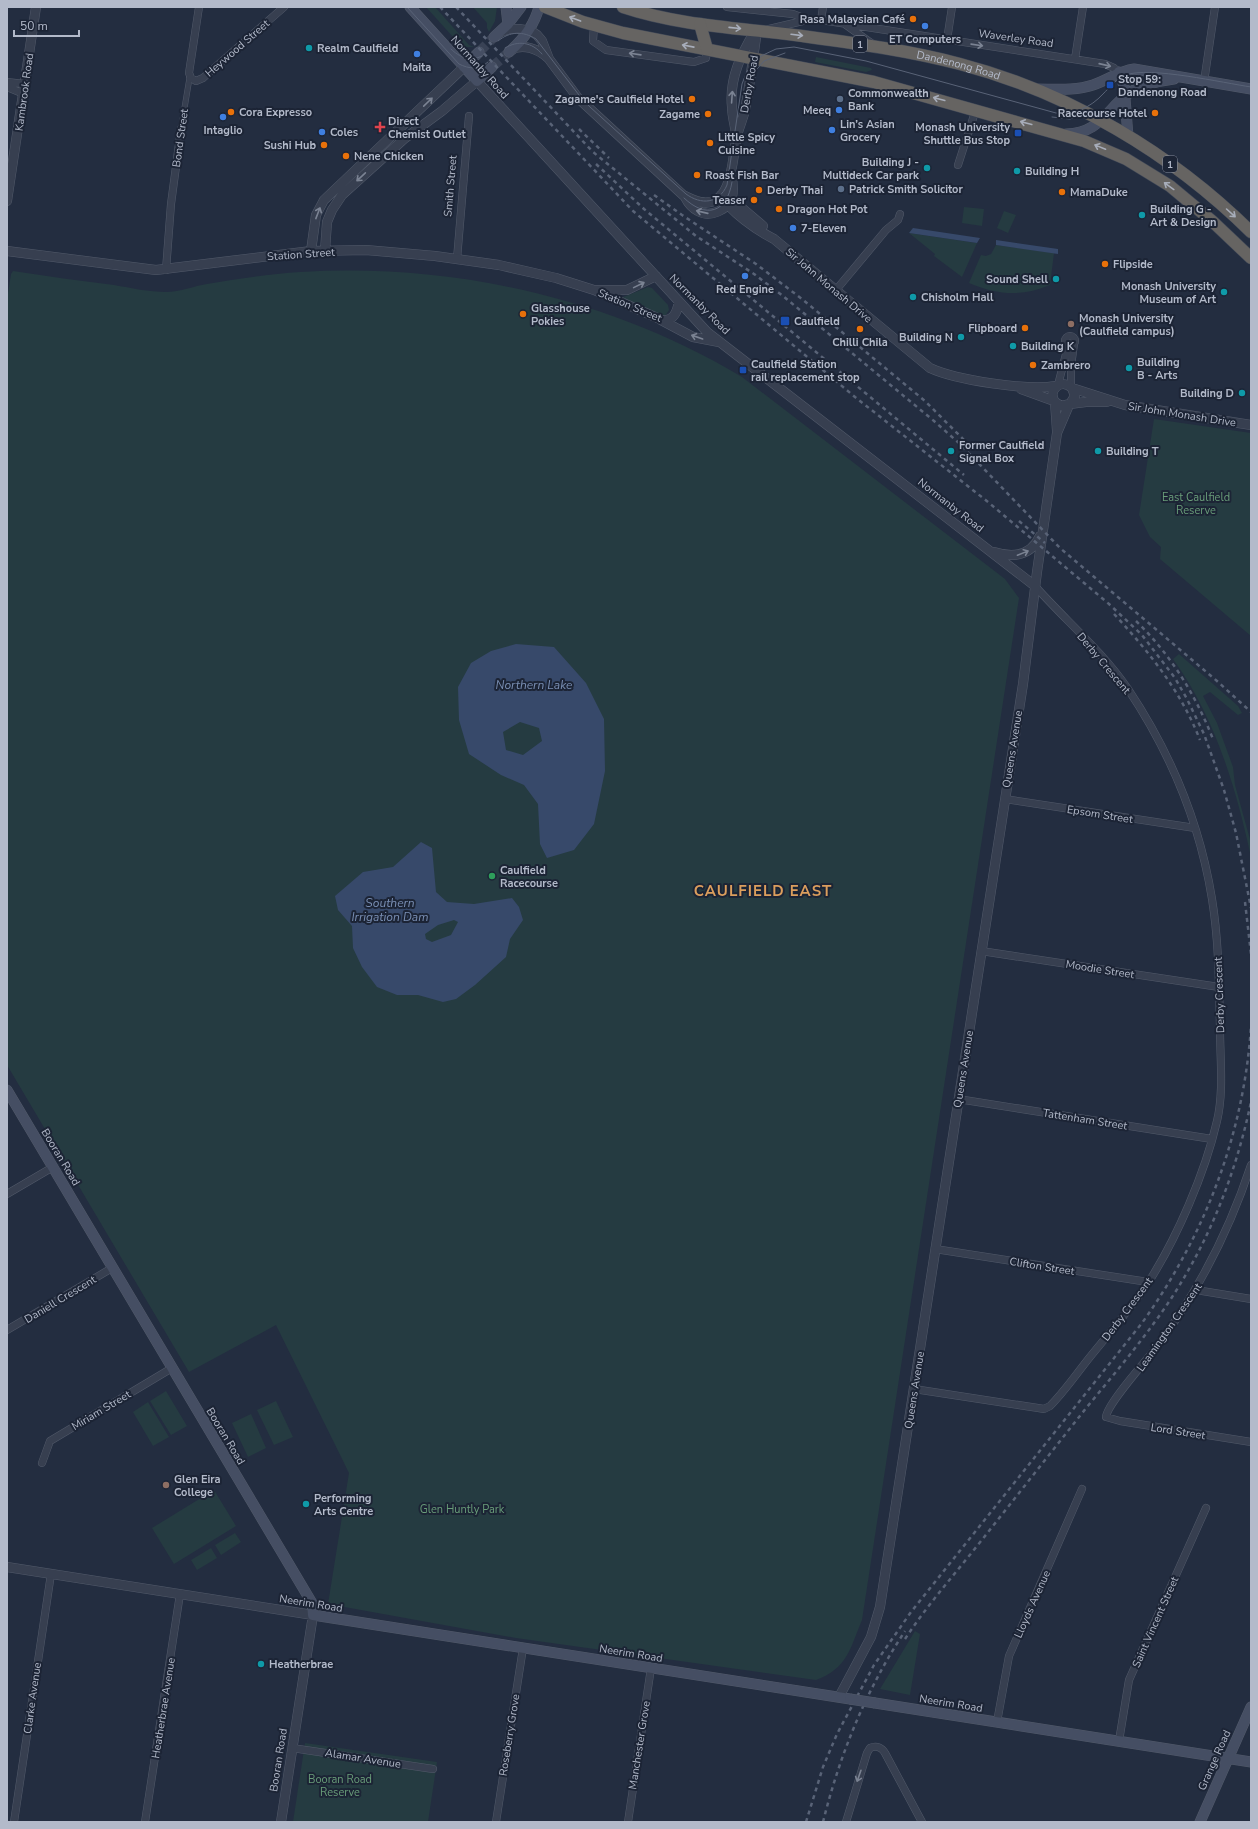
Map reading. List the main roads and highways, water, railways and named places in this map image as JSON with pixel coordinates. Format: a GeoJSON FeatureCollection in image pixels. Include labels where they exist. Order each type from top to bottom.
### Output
{"type":"FeatureCollection","features":[{"type":"Feature","properties":{"kind":"highway","name":"1"},"geometry":{"type":"LineString","coordinates":[[545,7],[594,25],[623,33],[874,82],[1064,134],[1108,150],[1157,178],[1201,212],[1251,258]]}},
{"type":"Feature","properties":{"kind":"highway","name":"Dandenong Road"},"geometry":{"type":"LineString","coordinates":[[623,7],[658,16],[700,24],[877,47],[961,64],[1032,88],[1069,104],[1128,136],[1181,171],[1251,232]]}},
{"type":"Feature","properties":{"kind":"highway"},"geometry":{"type":"LineString","coordinates":[[700,24],[707,50]]}},
{"type":"Feature","properties":{"kind":"main road","name":"Normanby Road"},"geometry":{"type":"LineString","coordinates":[[410,7],[477,81],[492,67]]}},
{"type":"Feature","properties":{"kind":"main road"},"geometry":{"type":"LineString","coordinates":[[506,7],[508,24]]}},
{"type":"Feature","properties":{"kind":"main road"},"geometry":{"type":"LineString","coordinates":[[497,35],[521,7]]}},
{"type":"Feature","properties":{"kind":"main road"},"geometry":{"type":"LineString","coordinates":[[509,52],[520,43],[529,30],[539,7]]}},
{"type":"Feature","properties":{"kind":"main road"},"geometry":{"type":"LineString","coordinates":[[464,67],[479,52]]}},
{"type":"Feature","properties":{"kind":"main road","name":"Waverley Road"},"geometry":{"type":"LineString","coordinates":[[1119,72],[1134,70],[1181,79],[1251,89]]}},
{"type":"Feature","properties":{"kind":"main road"},"geometry":{"type":"LineString","coordinates":[[1032,88],[1082,88],[1099,83],[1119,72],[1124,82],[1128,136]]}},
{"type":"Feature","properties":{"kind":"main road","name":"Waverley Road"},"geometry":{"type":"LineString","coordinates":[[1064,134],[1084,132],[1101,121],[1124,97],[1137,88],[1148,84],[1181,79]]}},
{"type":"Feature","properties":{"kind":"main road","name":"Booran Road"},"geometry":{"type":"LineString","coordinates":[[7,1090],[312,1603],[313,1615]]}},
{"type":"Feature","properties":{"kind":"main road","name":"Neerim Road"},"geometry":{"type":"LineString","coordinates":[[313,1615],[1251,1762]]}},
{"type":"Feature","properties":{"kind":"main road","name":"Grange Road"},"geometry":{"type":"LineString","coordinates":[[1200,1822],[1251,1707]]}},
{"type":"Feature","properties":{"kind":"water"},"geometry":{"type":"Polygon","coordinates":[[[913,228],[980,238],[977,243],[909,233],[913,228]]]}},
{"type":"Feature","properties":{"kind":"water"},"geometry":{"type":"Polygon","coordinates":[[[996,240],[1058,249],[1058,254],[996,245],[996,240]]]}},
{"type":"Feature","properties":{"kind":"water","name":"Northern Lake"},"geometry":{"type":"Polygon","coordinates":[[[516,644],[554,647],[586,683],[604,719],[605,771],[594,824],[574,850],[547,858],[540,844],[538,804],[524,785],[501,775],[469,754],[459,720],[458,687],[471,663],[491,651],[516,644]],[[520,722],[503,732],[506,750],[523,755],[542,741],[539,728],[520,722]]]}},
{"type":"Feature","properties":{"kind":"water","name":"Southern Irrigation Dam"},"geometry":{"type":"Polygon","coordinates":[[[421,842],[432,848],[436,892],[447,902],[474,904],[512,898],[519,907],[523,920],[510,939],[506,957],[475,985],[456,999],[443,1002],[418,995],[397,995],[377,987],[362,967],[353,948],[352,926],[338,910],[335,896],[363,872],[393,867],[421,842]],[[454,920],[438,925],[425,934],[426,939],[432,942],[451,935],[458,922],[454,920]]]}},
{"type":"Feature","properties":{"kind":"tunnel"},"geometry":{"type":"LineString","coordinates":[[479,52],[494,37]]}},
{"type":"Feature","properties":{"kind":"tunnel"},"geometry":{"type":"LineString","coordinates":[[492,67],[509,52]]}},
{"type":"Feature","properties":{"kind":"tram line"},"geometry":{"type":"LineString","coordinates":[[407,7],[459,64],[474,68],[485,65],[488,62]]}},
{"type":"Feature","properties":{"kind":"tram line"},"geometry":{"type":"LineString","coordinates":[[498,41],[507,35],[517,33],[531,36],[536,39],[590,107],[686,194],[692,198],[703,201],[709,201],[719,196],[727,185],[742,84],[747,71],[761,56],[776,49],[794,47],[866,61],[1056,113],[1082,109],[1098,99],[1113,83],[1119,79],[1126,75],[1137,73],[1169,74],[1251,87]]}},
{"type":"Feature","properties":{"kind":"tram line"},"geometry":{"type":"LineString","coordinates":[[505,48],[510,45],[520,43],[534,47],[542,54]]}},
{"type":"Feature","properties":{"kind":"tram line"},"geometry":{"type":"LineString","coordinates":[[451,49],[469,59],[482,56]]}},
{"type":"Feature","properties":{"kind":"tram line"},"geometry":{"type":"LineString","coordinates":[[750,77],[764,61],[785,53]]}},
{"type":"Feature","properties":{"kind":"tram line"},"geometry":{"type":"LineString","coordinates":[[1052,117],[1070,119],[1089,112]]}},
{"type":"Feature","properties":{"kind":"tram line"},"geometry":{"type":"LineString","coordinates":[[684,198],[692,205],[700,209],[714,210],[725,201],[732,182]]}},
{"type":"Feature","properties":{"kind":"railway"},"geometry":{"type":"LineString","coordinates":[[440,7],[633,211],[855,397],[988,502],[1109,604],[1142,635],[1175,678],[1204,734],[1224,790],[1236,833],[1251,908]]}},
{"type":"Feature","properties":{"kind":"railway"},"geometry":{"type":"LineString","coordinates":[[456,7],[593,152],[696,236],[754,274],[783,296],[934,421],[960,444],[1060,548],[1217,681],[1251,712]]}},
{"type":"Feature","properties":{"kind":"railway"},"geometry":{"type":"LineString","coordinates":[[579,129],[609,158]]}},
{"type":"Feature","properties":{"kind":"railway"},"geometry":{"type":"LineString","coordinates":[[596,164],[644,209],[964,475]]}},
{"type":"Feature","properties":{"kind":"railway"},"geometry":{"type":"LineString","coordinates":[[654,195],[756,264],[802,299],[925,401],[968,444]]}},
{"type":"Feature","properties":{"kind":"railway"},"geometry":{"type":"LineString","coordinates":[[1019,521],[1045,543]]}},
{"type":"Feature","properties":{"kind":"railway"},"geometry":{"type":"LineString","coordinates":[[1114,614],[1140,643],[1174,689],[1200,740]]}},
{"type":"Feature","properties":{"kind":"railway"},"geometry":{"type":"LineString","coordinates":[[1136,621],[1160,647],[1181,676],[1198,706],[1213,739]]}},
{"type":"Feature","properties":{"kind":"railway"},"geometry":{"type":"LineString","coordinates":[[1245,902],[1251,954]]}},
{"type":"Feature","properties":{"kind":"railway"},"geometry":{"type":"LineString","coordinates":[[806,1822],[823,1767],[837,1734],[874,1665],[911,1612],[1142,1323],[1185,1255],[1218,1182],[1230,1144],[1240,1106],[1247,1066],[1251,1026]]}},
{"type":"Feature","properties":{"kind":"railway"},"geometry":{"type":"LineString","coordinates":[[905,1639],[932,1601],[1138,1344],[1172,1298],[1202,1245],[1226,1190],[1236,1161],[1251,1102]]}},
{"type":"Feature","properties":{"kind":"railway"},"geometry":{"type":"LineString","coordinates":[[823,1822],[846,1747],[866,1699],[905,1631]]}},
{"type":"Feature","properties":{"kind":"place","name":"Rasa Malaysian Café"},"geometry":{"type":"Point","coordinates":[913,19]}},
{"type":"Feature","properties":{"kind":"place","name":"ET Computers"},"geometry":{"type":"Point","coordinates":[925,26]}},
{"type":"Feature","properties":{"kind":"place","name":"Realm Caulfield"},"geometry":{"type":"Point","coordinates":[309,48]}},
{"type":"Feature","properties":{"kind":"place","name":"Maita"},"geometry":{"type":"Point","coordinates":[417,54]}},
{"type":"Feature","properties":{"kind":"place","name":"Stop 59: Dandenong Road"},"geometry":{"type":"Point","coordinates":[1110,85]}},
{"type":"Feature","properties":{"kind":"place","name":"Zagame's Caulfield Hotel"},"geometry":{"type":"Point","coordinates":[692,99]}},
{"type":"Feature","properties":{"kind":"place","name":"Commonwealth Bank"},"geometry":{"type":"Point","coordinates":[840,99]}},
{"type":"Feature","properties":{"kind":"place","name":"Meeq"},"geometry":{"type":"Point","coordinates":[839,110]}},
{"type":"Feature","properties":{"kind":"place","name":"Cora Expresso"},"geometry":{"type":"Point","coordinates":[231,112]}},
{"type":"Feature","properties":{"kind":"place","name":"Racecourse Hotel"},"geometry":{"type":"Point","coordinates":[1155,113]}},
{"type":"Feature","properties":{"kind":"place","name":"Zagame"},"geometry":{"type":"Point","coordinates":[708,114]}},
{"type":"Feature","properties":{"kind":"place","name":"Intaglio"},"geometry":{"type":"Point","coordinates":[223,117]}},
{"type":"Feature","properties":{"kind":"place","name":"Direct Chemist Outlet"},"geometry":{"type":"Point","coordinates":[380,127]}},
{"type":"Feature","properties":{"kind":"place","name":"Lin’s Asian Grocery"},"geometry":{"type":"Point","coordinates":[832,130]}},
{"type":"Feature","properties":{"kind":"place","name":"Coles"},"geometry":{"type":"Point","coordinates":[322,132]}},
{"type":"Feature","properties":{"kind":"place","name":"Monash University Shuttle Bus Stop"},"geometry":{"type":"Point","coordinates":[1018,133]}},
{"type":"Feature","properties":{"kind":"place","name":"Little Spicy Cuisine"},"geometry":{"type":"Point","coordinates":[710,143]}},
{"type":"Feature","properties":{"kind":"place","name":"Sushi Hub"},"geometry":{"type":"Point","coordinates":[324,145]}},
{"type":"Feature","properties":{"kind":"place","name":"Nene Chicken"},"geometry":{"type":"Point","coordinates":[346,156]}},
{"type":"Feature","properties":{"kind":"place","name":"Building J - Multideck Car park"},"geometry":{"type":"Point","coordinates":[927,168]}},
{"type":"Feature","properties":{"kind":"place","name":"Building H"},"geometry":{"type":"Point","coordinates":[1017,171]}},
{"type":"Feature","properties":{"kind":"place","name":"Roast Fish Bar"},"geometry":{"type":"Point","coordinates":[697,175]}},
{"type":"Feature","properties":{"kind":"place","name":"Patrick Smith Solicitor"},"geometry":{"type":"Point","coordinates":[841,189]}},
{"type":"Feature","properties":{"kind":"place","name":"Derby Thai"},"geometry":{"type":"Point","coordinates":[759,190]}},
{"type":"Feature","properties":{"kind":"place","name":"MamaDuke"},"geometry":{"type":"Point","coordinates":[1062,192]}},
{"type":"Feature","properties":{"kind":"place","name":"Teaser"},"geometry":{"type":"Point","coordinates":[754,200]}},
{"type":"Feature","properties":{"kind":"place","name":"Dragon Hot Pot"},"geometry":{"type":"Point","coordinates":[779,209]}},
{"type":"Feature","properties":{"kind":"place","name":"Building G - Art & Design"},"geometry":{"type":"Point","coordinates":[1142,215]}},
{"type":"Feature","properties":{"kind":"place","name":"7-Eleven"},"geometry":{"type":"Point","coordinates":[793,228]}},
{"type":"Feature","properties":{"kind":"place","name":"Flipside"},"geometry":{"type":"Point","coordinates":[1105,264]}},
{"type":"Feature","properties":{"kind":"place","name":"Red Engine"},"geometry":{"type":"Point","coordinates":[745,276]}},
{"type":"Feature","properties":{"kind":"place","name":"Sound Shell"},"geometry":{"type":"Point","coordinates":[1056,279]}},
{"type":"Feature","properties":{"kind":"place","name":"Monash University Museum of Art"},"geometry":{"type":"Point","coordinates":[1224,292]}},
{"type":"Feature","properties":{"kind":"place","name":"Chisholm Hall"},"geometry":{"type":"Point","coordinates":[913,297]}},
{"type":"Feature","properties":{"kind":"place","name":"Glasshouse Pokies"},"geometry":{"type":"Point","coordinates":[523,314]}},
{"type":"Feature","properties":{"kind":"place","name":"Caulfield"},"geometry":{"type":"Point","coordinates":[785,321]}},
{"type":"Feature","properties":{"kind":"place","name":"Monash University (Caulfield campus)"},"geometry":{"type":"Point","coordinates":[1071,324]}},
{"type":"Feature","properties":{"kind":"place","name":"Flipboard"},"geometry":{"type":"Point","coordinates":[1025,328]}},
{"type":"Feature","properties":{"kind":"place","name":"Chilli Chila"},"geometry":{"type":"Point","coordinates":[860,329]}},
{"type":"Feature","properties":{"kind":"place","name":"Building N"},"geometry":{"type":"Point","coordinates":[961,337]}},
{"type":"Feature","properties":{"kind":"place","name":"Building K"},"geometry":{"type":"Point","coordinates":[1013,346]}},
{"type":"Feature","properties":{"kind":"place","name":"Zambrero"},"geometry":{"type":"Point","coordinates":[1033,365]}},
{"type":"Feature","properties":{"kind":"place","name":"Building B - Arts"},"geometry":{"type":"Point","coordinates":[1129,368]}},
{"type":"Feature","properties":{"kind":"place","name":"Caulfield Station rail replacement stop"},"geometry":{"type":"Point","coordinates":[743,370]}},
{"type":"Feature","properties":{"kind":"place","name":"Building D"},"geometry":{"type":"Point","coordinates":[1242,393]}},
{"type":"Feature","properties":{"kind":"place","name":"Former Caulfield Signal Box"},"geometry":{"type":"Point","coordinates":[951,451]}},
{"type":"Feature","properties":{"kind":"place","name":"Building T"},"geometry":{"type":"Point","coordinates":[1098,451]}},
{"type":"Feature","properties":{"kind":"place","name":"Caulfield Racecourse"},"geometry":{"type":"Point","coordinates":[492,876]}},
{"type":"Feature","properties":{"kind":"place","name":"Glen Eira College"},"geometry":{"type":"Point","coordinates":[166,1485]}},
{"type":"Feature","properties":{"kind":"place","name":"Performing Arts Centre"},"geometry":{"type":"Point","coordinates":[306,1504]}},
{"type":"Feature","properties":{"kind":"place","name":"Heatherbrae"},"geometry":{"type":"Point","coordinates":[261,1664]}},
{"type":"Feature","properties":{"kind":"district","name":"CAULFIELD EAST"},"geometry":{"type":"Point","coordinates":[763,891]}},
{"type":"Feature","properties":{"kind":"park label","name":"East Caulfield Reserve"},"geometry":{"type":"Point","coordinates":[1196,503]}},
{"type":"Feature","properties":{"kind":"park label","name":"Glen Huntly Park"},"geometry":{"type":"Point","coordinates":[462,1509]}},
{"type":"Feature","properties":{"kind":"park label","name":"Booran Road Reserve"},"geometry":{"type":"Point","coordinates":[340,1785]}}]}
